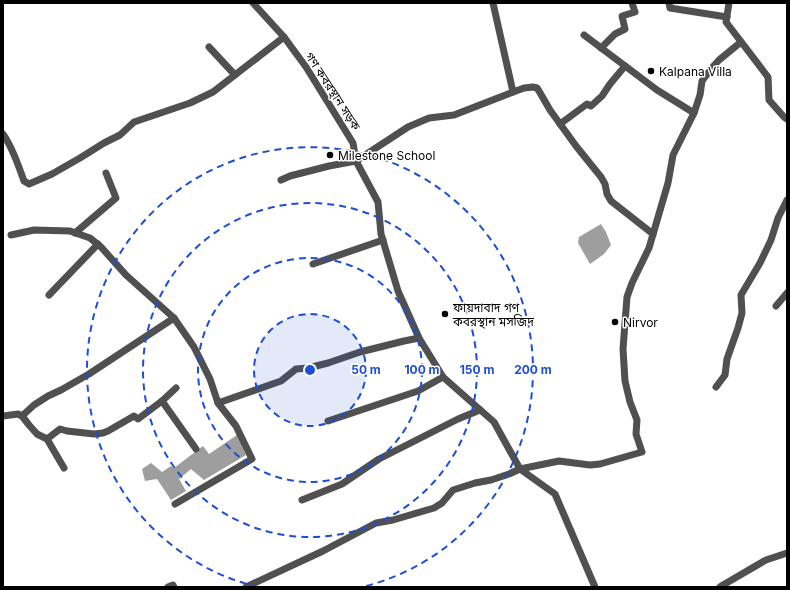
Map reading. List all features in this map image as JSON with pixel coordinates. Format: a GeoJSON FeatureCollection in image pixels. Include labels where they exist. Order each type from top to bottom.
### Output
{"type":"FeatureCollection","features":[{"type":"Feature","properties":{"kind":"street","name":"গণ কবরস্থান সড়ক"},"geometry":{"type":"LineString","coordinates":[[253,3],[284,37],[306,67],[353,143],[356,161],[378,202],[381,234],[398,291],[418,338],[443,378],[494,422],[520,469],[555,494],[595,587]]}},
{"type":"Feature","properties":{"kind":"street"},"geometry":{"type":"LineString","coordinates":[[493,3],[513,92]]}},
{"type":"Feature","properties":{"kind":"street"},"geometry":{"type":"LineString","coordinates":[[601,48],[615,34],[625,29],[622,16],[635,12],[632,3]]}},
{"type":"Feature","properties":{"kind":"street"},"geometry":{"type":"LineString","coordinates":[[669,3],[670,8],[727,17]]}},
{"type":"Feature","properties":{"kind":"street"},"geometry":{"type":"LineString","coordinates":[[728,3],[726,22],[768,77],[769,100],[787,120]]}},
{"type":"Feature","properties":{"kind":"street"},"geometry":{"type":"LineString","coordinates":[[584,35],[657,90],[694,114]]}},
{"type":"Feature","properties":{"kind":"street"},"geometry":{"type":"LineString","coordinates":[[3,134],[9,142],[24,181],[29,184],[52,174],[120,135],[134,122],[190,103],[212,92],[284,37]]}},
{"type":"Feature","properties":{"kind":"street"},"geometry":{"type":"LineString","coordinates":[[246,587],[323,551],[376,523],[393,520],[434,508],[442,503],[453,490],[491,480],[520,469],[559,461],[590,465],[600,464],[642,452],[636,434],[637,420],[630,402],[625,381],[623,349],[627,297],[632,283],[646,255],[668,183],[673,154],[694,114],[700,95],[702,81],[719,60],[741,42]]}},
{"type":"Feature","properties":{"kind":"street"},"geometry":{"type":"LineString","coordinates":[[209,47],[235,75]]}},
{"type":"Feature","properties":{"kind":"street"},"geometry":{"type":"LineString","coordinates":[[560,124],[587,104],[591,106],[602,96],[625,66]]}},
{"type":"Feature","properties":{"kind":"street"},"geometry":{"type":"LineString","coordinates":[[281,180],[290,176],[329,166],[356,161],[408,127],[429,118],[454,115],[524,88],[533,87],[537,88],[550,110],[605,184],[607,194],[611,201],[653,234]]}},
{"type":"Feature","properties":{"kind":"street"},"geometry":{"type":"LineString","coordinates":[[75,233],[116,198],[106,173]]}},
{"type":"Feature","properties":{"kind":"street"},"geometry":{"type":"LineString","coordinates":[[716,387],[725,375],[727,359],[738,328],[742,313],[741,295],[772,240],[778,218],[787,200]]}},
{"type":"Feature","properties":{"kind":"street"},"geometry":{"type":"LineString","coordinates":[[11,235],[34,230],[70,231],[90,238],[98,244],[126,275],[174,318],[194,347],[210,379],[218,403],[236,426],[252,459],[175,504]]}},
{"type":"Feature","properties":{"kind":"street"},"geometry":{"type":"LineString","coordinates":[[313,264],[383,240]]}},
{"type":"Feature","properties":{"kind":"street"},"geometry":{"type":"LineString","coordinates":[[49,295],[98,244]]}},
{"type":"Feature","properties":{"kind":"street"},"geometry":{"type":"LineString","coordinates":[[776,306],[787,293]]}},
{"type":"Feature","properties":{"kind":"street"},"geometry":{"type":"LineString","coordinates":[[22,416],[34,405],[89,374],[174,318]]}},
{"type":"Feature","properties":{"kind":"street"},"geometry":{"type":"LineString","coordinates":[[218,403],[281,381],[296,369],[321,365],[360,352],[418,338]]}},
{"type":"Feature","properties":{"kind":"street"},"geometry":{"type":"LineString","coordinates":[[328,421],[418,391],[443,378]]}},
{"type":"Feature","properties":{"kind":"street"},"geometry":{"type":"LineString","coordinates":[[47,439],[60,429],[94,434],[103,433],[134,416],[138,419],[162,401],[176,388]]}},
{"type":"Feature","properties":{"kind":"street"},"geometry":{"type":"LineString","coordinates":[[162,401],[196,449]]}},
{"type":"Feature","properties":{"kind":"street"},"geometry":{"type":"LineString","coordinates":[[302,500],[342,484],[379,459],[458,419],[480,410]]}},
{"type":"Feature","properties":{"kind":"street"},"geometry":{"type":"LineString","coordinates":[[3,416],[18,414],[22,416],[37,434],[47,439],[64,468]]}},
{"type":"Feature","properties":{"kind":"street"},"geometry":{"type":"LineString","coordinates":[[720,587],[766,560],[786,555]]}},
{"type":"Feature","properties":{"kind":"street"},"geometry":{"type":"LineString","coordinates":[[168,587],[173,585],[174,587]]}},
{"type":"Feature","properties":{"kind":"shaded area"},"geometry":{"type":"Polygon","coordinates":[[[601,224],[611,245],[604,254],[590,264],[578,243],[579,237],[601,224]]]}},
{"type":"Feature","properties":{"kind":"shaded area"},"geometry":{"type":"Polygon","coordinates":[[[237,435],[246,455],[204,480],[191,469],[179,479],[186,491],[171,500],[157,479],[145,481],[142,469],[151,463],[162,472],[171,466],[174,468],[203,446],[209,454],[237,435]]]}},
{"type":"Feature","properties":{"kind":"place","name":"Kalpana Villa"},"geometry":{"type":"Point","coordinates":[651,71]}},
{"type":"Feature","properties":{"kind":"place","name":"Milestone School"},"geometry":{"type":"Point","coordinates":[330,155]}},
{"type":"Feature","properties":{"kind":"place","name":"ফায়দাবাদ গণ কবরস্থান মসজিদ"},"geometry":{"type":"Point","coordinates":[445,314]}},
{"type":"Feature","properties":{"kind":"place","name":"Nirvor"},"geometry":{"type":"Point","coordinates":[615,322]}}]}
